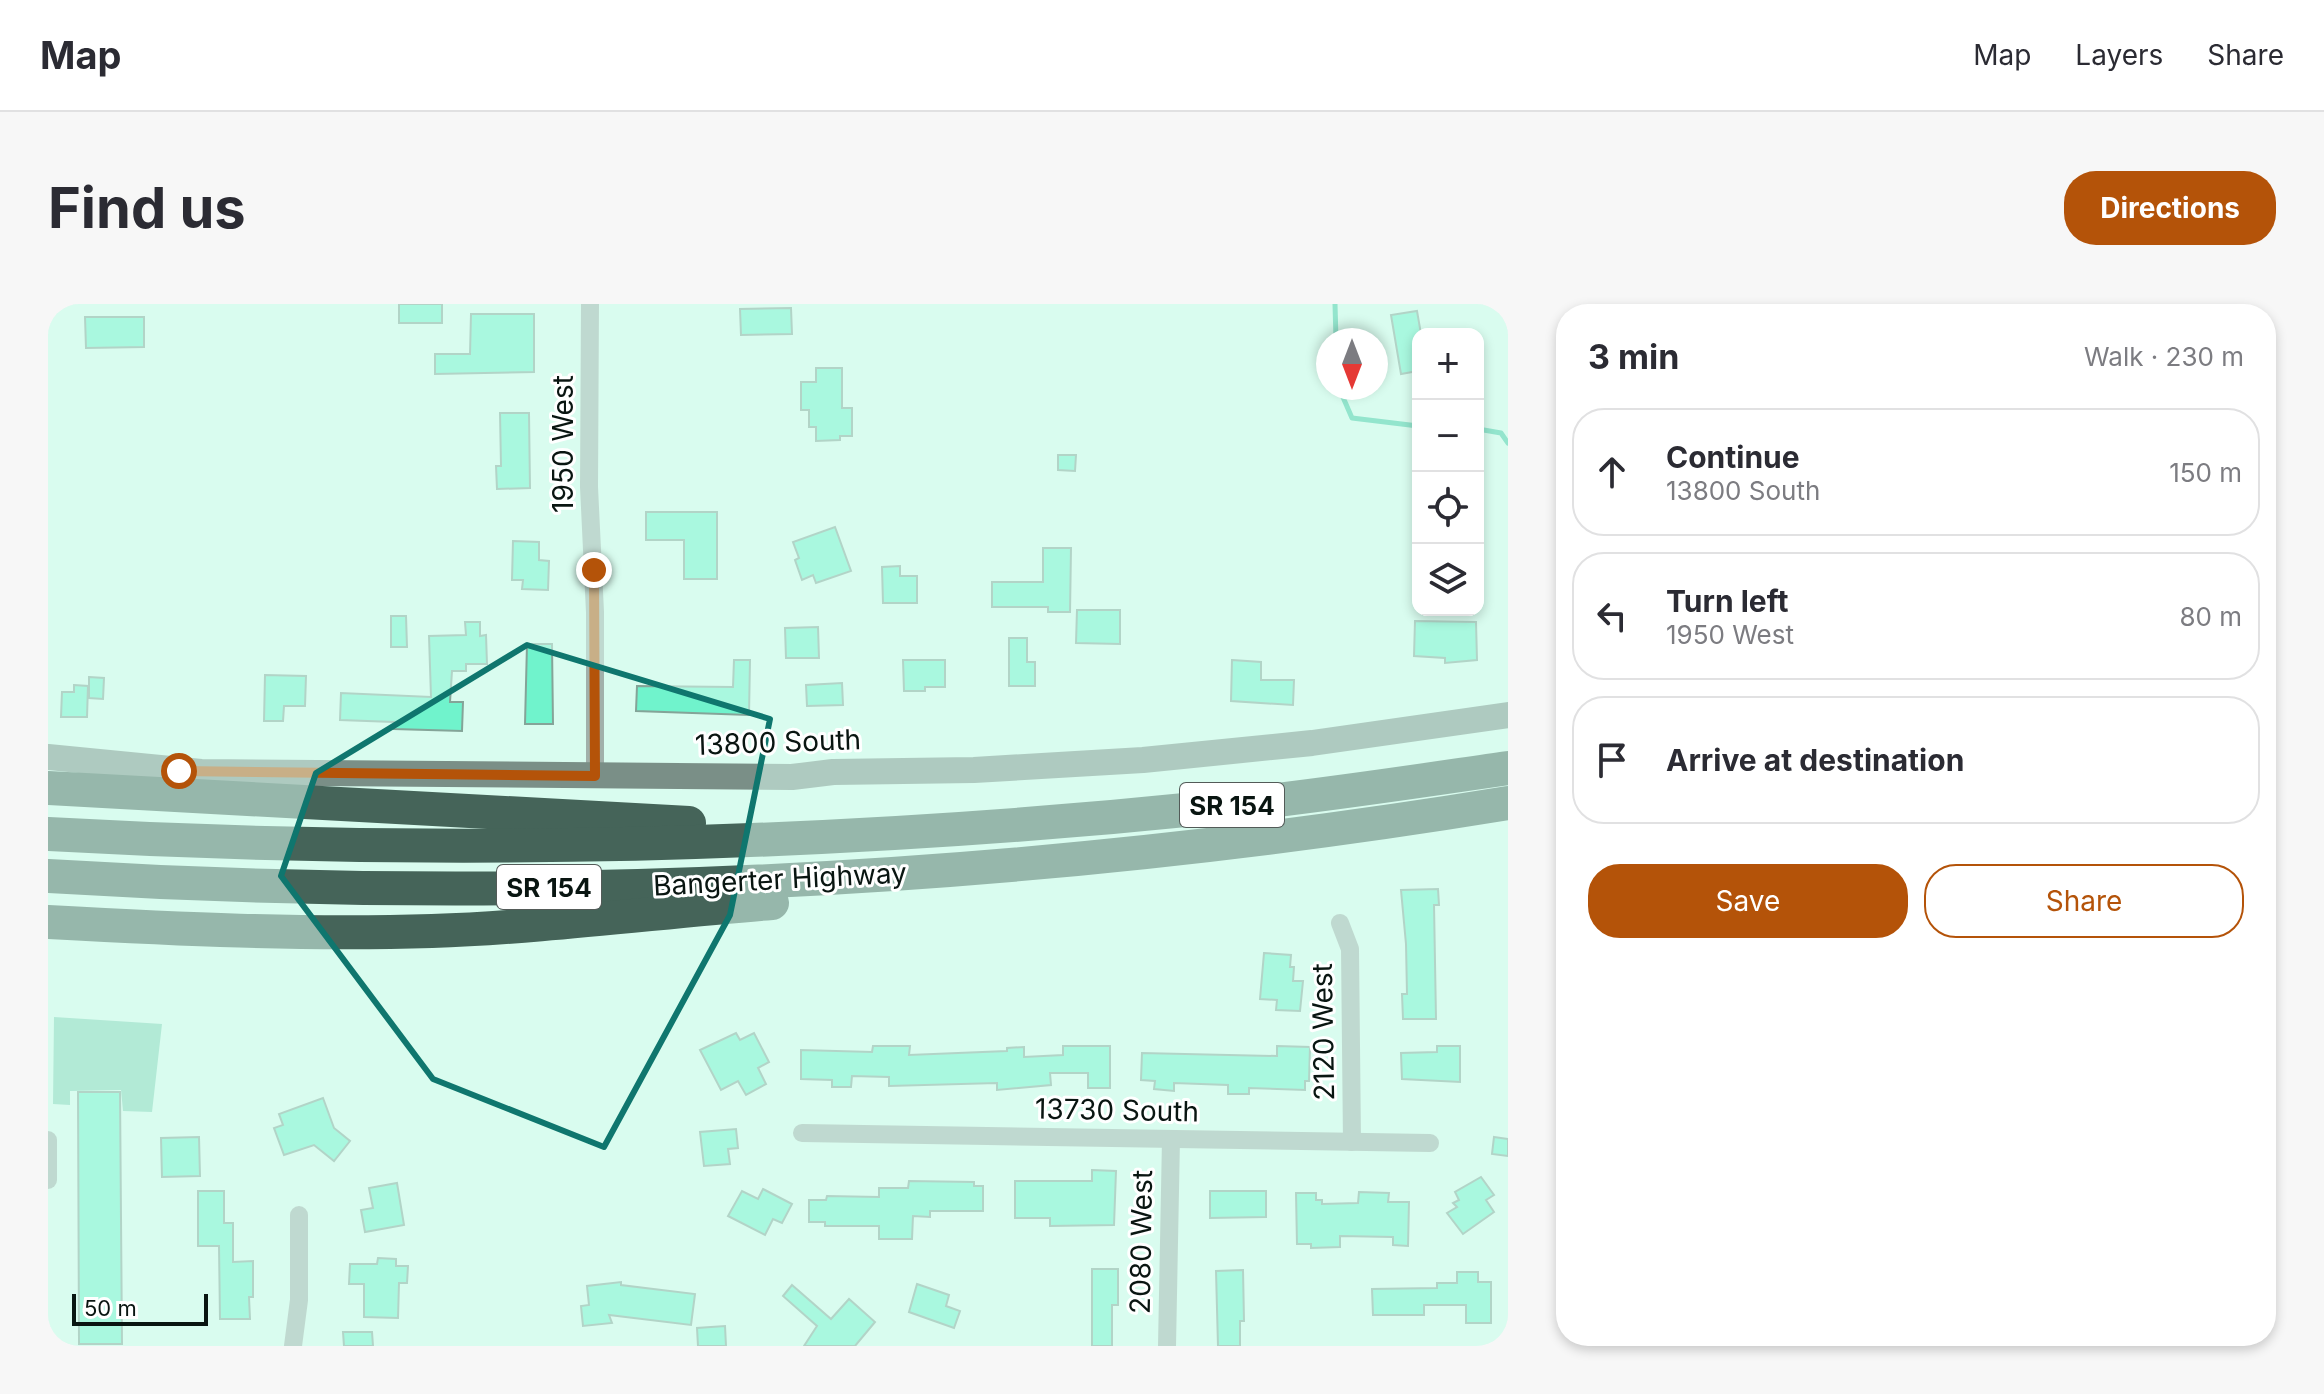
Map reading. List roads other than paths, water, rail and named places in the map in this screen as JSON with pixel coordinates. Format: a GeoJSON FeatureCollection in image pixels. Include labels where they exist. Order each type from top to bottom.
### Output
{"type":"FeatureCollection","features":[{"type":"Feature","properties":{"kind":"highway","name":"Bangerter Highway"},"geometry":{"type":"LineString","coordinates":[[48,834],[267,844],[485,846],[736,841],[954,829],[1219,806],[1508,768]]}},
{"type":"Feature","properties":{"kind":"highway"},"geometry":{"type":"LineString","coordinates":[[48,788],[723,824],[954,829]]}},
{"type":"Feature","properties":{"kind":"highway","name":"Bangerter Highway"},"geometry":{"type":"LineString","coordinates":[[48,876],[318,886],[620,886],[819,879],[1049,862],[1247,842],[1508,803]]}},
{"type":"Feature","properties":{"kind":"highway"},"geometry":{"type":"LineString","coordinates":[[48,922],[287,933],[376,933],[508,927],[855,895],[1049,862]]}},
{"type":"Feature","properties":{"kind":"street","name":"1950 West"},"geometry":{"type":"LineString","coordinates":[[590,304],[589,487],[595,612],[595,776]]}},
{"type":"Feature","properties":{"kind":"street","name":"13800 South"},"geometry":{"type":"LineString","coordinates":[[48,757],[179,771],[792,777],[833,772],[974,770],[1143,760],[1312,743],[1508,715]]}},
{"type":"Feature","properties":{"kind":"street","name":"2120 West"},"geometry":{"type":"LineString","coordinates":[[1340,923],[1350,949],[1352,1142]]}},
{"type":"Feature","properties":{"kind":"street","name":"13730 South"},"geometry":{"type":"LineString","coordinates":[[802,1133],[1430,1143]]}},
{"type":"Feature","properties":{"kind":"street","name":"2080 West"},"geometry":{"type":"LineString","coordinates":[[1167,1346],[1171,1139]]}},
{"type":"Feature","properties":{"kind":"street"},"geometry":{"type":"LineString","coordinates":[[48,1140],[48,1180]]}},
{"type":"Feature","properties":{"kind":"street"},"geometry":{"type":"LineString","coordinates":[[293,1346],[299,1300],[299,1215]]}},
{"type":"Feature","properties":{"kind":"waterway"},"geometry":{"type":"LineString","coordinates":[[1335,304],[1336,328]]}},
{"type":"Feature","properties":{"kind":"waterway"},"geometry":{"type":"LineString","coordinates":[[1344,400],[1352,418],[1412,425]]}},
{"type":"Feature","properties":{"kind":"waterway"},"geometry":{"type":"LineString","coordinates":[[1484,430],[1501,433],[1508,443]]}}]}
